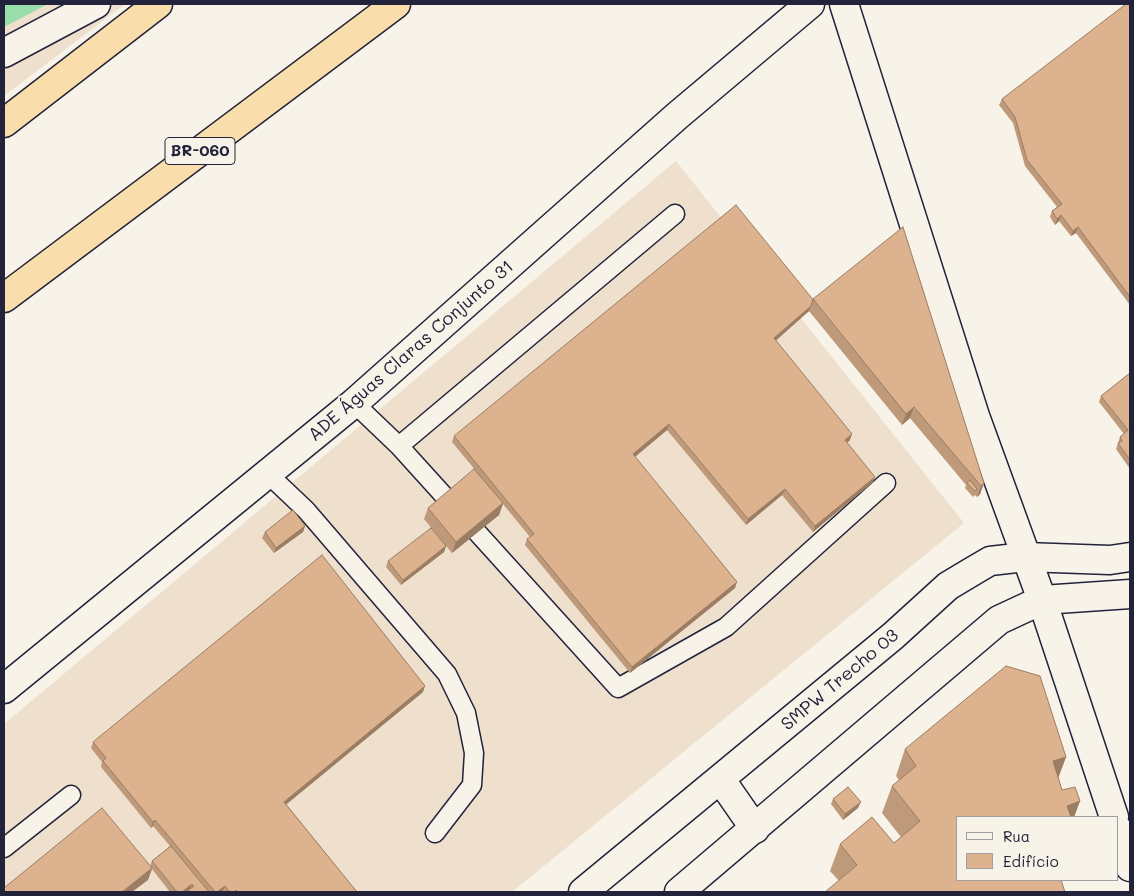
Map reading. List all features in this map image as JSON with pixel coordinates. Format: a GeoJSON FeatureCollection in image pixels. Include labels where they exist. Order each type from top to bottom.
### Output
{"type":"FeatureCollection","features":[{"type":"Feature","properties":{"kind":"highway"},"geometry":{"type":"LineString","coordinates":[[4,123],[158,4]]}},
{"type":"Feature","properties":{"kind":"highway","name":"BR-060"},"geometry":{"type":"LineString","coordinates":[[4,298],[396,4]]}},
{"type":"Feature","properties":{"kind":"street"},"geometry":{"type":"LineString","coordinates":[[4,53],[96,4]]}},
{"type":"Feature","properties":{"kind":"street","name":"ADE Águas Claras Conjunto 31"},"geometry":{"type":"LineString","coordinates":[[4,689],[354,403],[677,116],[810,4]]}},
{"type":"Feature","properties":{"kind":"street"},"geometry":{"type":"LineString","coordinates":[[844,4],[975,416],[1042,600],[1114,816]]}},
{"type":"Feature","properties":{"kind":"street","name":"SMPW Trecho 03"},"geometry":{"type":"LineString","coordinates":[[583,892],[721,780],[893,636],[948,586],[990,561],[1025,556],[1100,560],[1130,557]]}},
{"type":"Feature","properties":{"kind":"street"},"geometry":{"type":"LineString","coordinates":[[679,892],[755,830],[999,620],[1042,600],[1130,594]]}},
{"type":"Feature","properties":{"kind":"street"},"geometry":{"type":"LineString","coordinates":[[721,780],[755,830]]}},
{"type":"Feature","properties":{"kind":"street"},"geometry":{"type":"LineString","coordinates":[[1119,833],[1130,867]]}},
{"type":"Feature","properties":{"kind":"lane"},"geometry":{"type":"LineString","coordinates":[[399,446],[675,214]]}},
{"type":"Feature","properties":{"kind":"lane"},"geometry":{"type":"LineString","coordinates":[[354,403],[399,446],[618,688],[726,627],[886,483]]}},
{"type":"Feature","properties":{"kind":"lane"},"geometry":{"type":"LineString","coordinates":[[268,474],[306,510],[447,674],[466,713],[474,753],[472,785],[435,833]]}},
{"type":"Feature","properties":{"kind":"lane"},"geometry":{"type":"LineString","coordinates":[[4,848],[71,795]]}},
{"type":"Feature","properties":{"kind":"shaded area"},"geometry":{"type":"Polygon","coordinates":[[[4,4],[125,4],[4,96],[4,4]]]}},
{"type":"Feature","properties":{"kind":"shaded area"},"geometry":{"type":"Polygon","coordinates":[[[676,161],[964,523],[512,892],[4,892],[4,724],[676,161]]]}},
{"type":"Feature","properties":{"kind":"green space"},"geometry":{"type":"Polygon","coordinates":[[[4,4],[48,4],[4,27],[4,4]]]}},
{"type":"Feature","properties":{"kind":"building"},"geometry":{"type":"Polygon","coordinates":[[[1126,4],[1130,4],[1130,297],[1078,227],[1073,231],[1061,215],[1057,219],[1052,211],[1062,204],[1027,160],[1015,117],[1002,99],[1126,4]]]}},
{"type":"Feature","properties":{"kind":"building"},"geometry":{"type":"Polygon","coordinates":[[[736,205],[813,299],[811,306],[774,338],[852,434],[845,440],[875,477],[815,526],[785,489],[748,519],[669,424],[633,454],[737,582],[632,667],[527,539],[534,534],[454,436],[736,205]]]}},
{"type":"Feature","properties":{"kind":"building"},"geometry":{"type":"Polygon","coordinates":[[[903,227],[984,483],[981,486],[914,407],[906,414],[813,299],[903,227]]]}},
{"type":"Feature","properties":{"kind":"building"},"geometry":{"type":"Polygon","coordinates":[[[1130,373],[1130,460],[1118,443],[1122,441],[1120,437],[1128,430],[1101,396],[1130,373]]]}},
{"type":"Feature","properties":{"kind":"building"},"geometry":{"type":"Polygon","coordinates":[[[474,469],[503,503],[456,542],[428,508],[474,469]]]}},
{"type":"Feature","properties":{"kind":"building"},"geometry":{"type":"Polygon","coordinates":[[[970,480],[977,489],[975,491],[967,483],[970,480]]]}},
{"type":"Feature","properties":{"kind":"building"},"geometry":{"type":"Polygon","coordinates":[[[293,510],[305,526],[276,548],[265,532],[293,510]]]}},
{"type":"Feature","properties":{"kind":"building"},"geometry":{"type":"Polygon","coordinates":[[[431,528],[446,546],[403,580],[388,561],[431,528]]]}},
{"type":"Feature","properties":{"kind":"building"},"geometry":{"type":"Polygon","coordinates":[[[322,555],[425,686],[284,802],[357,892],[238,892],[236,890],[230,892],[225,886],[215,892],[155,820],[153,822],[103,761],[106,758],[93,742],[322,555]]]}},
{"type":"Feature","properties":{"kind":"building"},"geometry":{"type":"Polygon","coordinates":[[[1006,666],[1040,676],[1066,757],[1053,761],[1062,790],[1075,787],[1080,801],[1067,806],[1071,816],[956,816],[956,881],[1061,881],[1065,892],[825,892],[857,865],[840,844],[872,817],[894,843],[920,821],[892,786],[916,766],[905,749],[1006,666]]]}},
{"type":"Feature","properties":{"kind":"building"},"geometry":{"type":"Polygon","coordinates":[[[848,787],[861,802],[845,814],[833,799],[848,787]]]}},
{"type":"Feature","properties":{"kind":"building"},"geometry":{"type":"Polygon","coordinates":[[[102,808],[152,868],[122,892],[4,892],[4,888],[102,808]]]}},
{"type":"Feature","properties":{"kind":"building"},"geometry":{"type":"Polygon","coordinates":[[[171,846],[209,892],[186,892],[194,886],[192,884],[182,892],[177,892],[152,861],[171,846]]]}}]}
